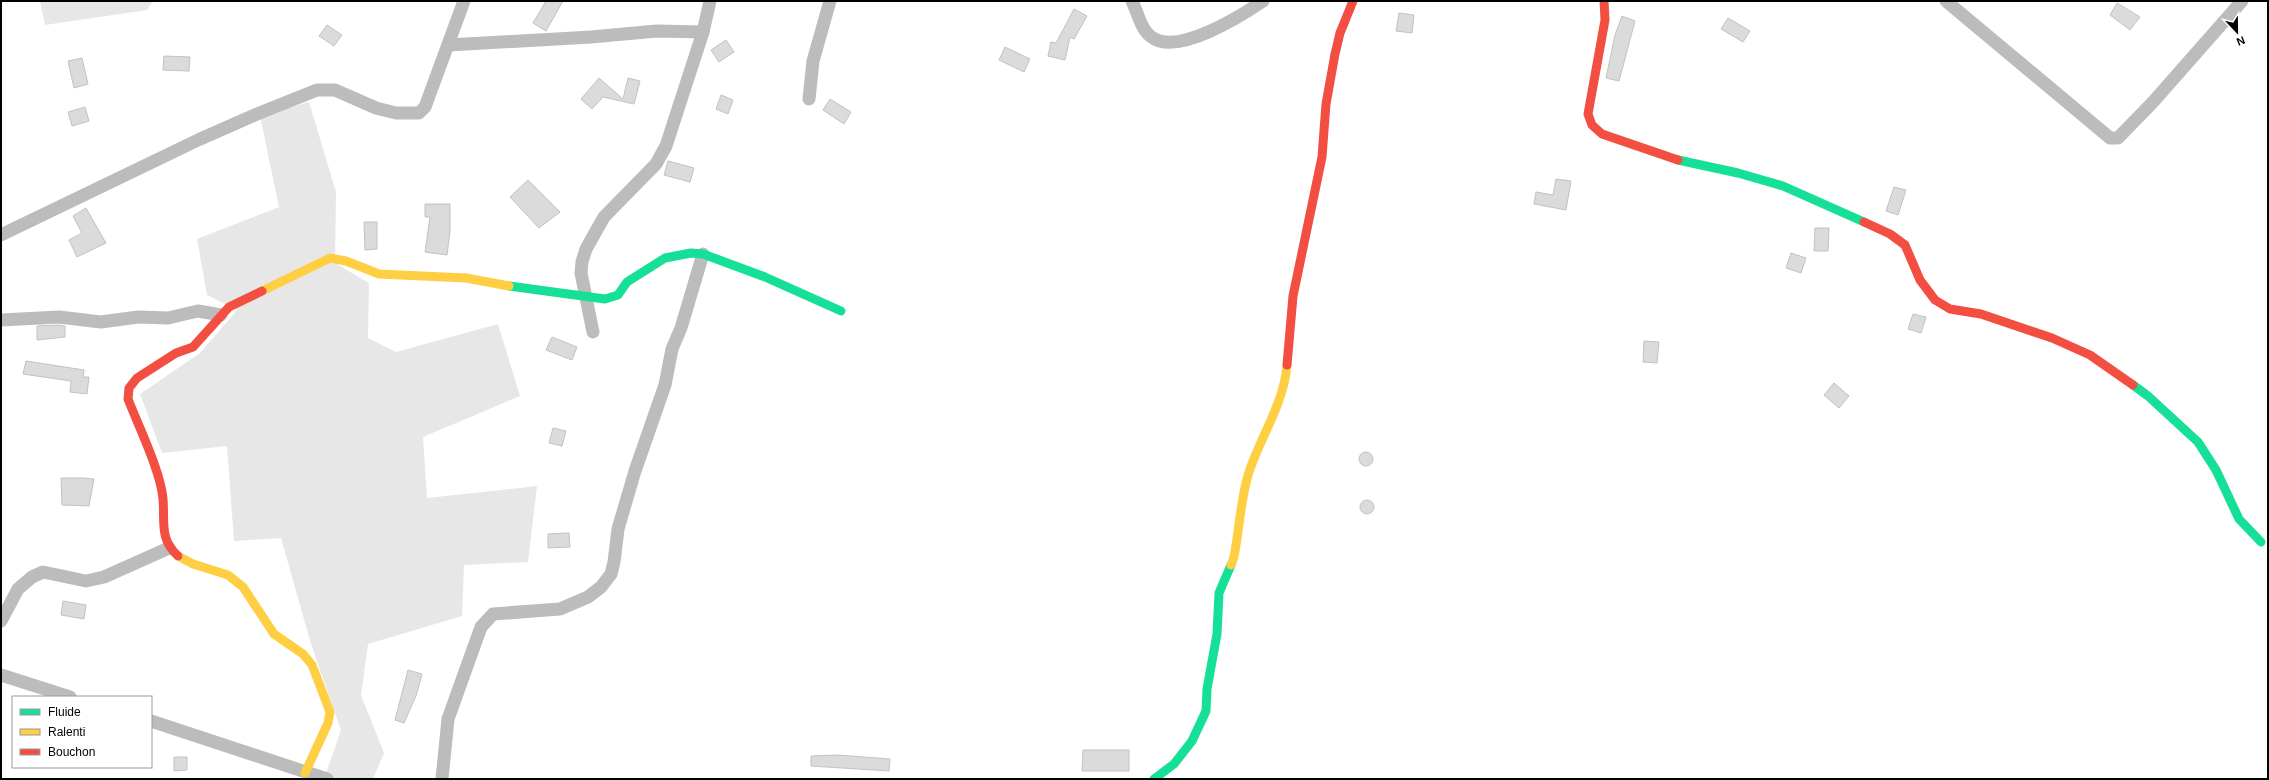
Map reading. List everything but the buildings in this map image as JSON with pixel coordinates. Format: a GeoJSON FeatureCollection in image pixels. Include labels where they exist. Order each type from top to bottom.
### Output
{"type":"FeatureCollection","features":[{"type":"Feature","properties":{"kind":"street"},"geometry":{"type":"LineString","coordinates":[[3,231],[257,114],[317,90],[335,90],[376,108],[410,115],[419,113],[425,107],[464,1]]}},
{"type":"Feature","properties":{"kind":"street"},"geometry":{"type":"LineString","coordinates":[[593,332],[581,273],[582,262],[586,249],[604,217],[656,164],[666,146],[703,32],[710,1]]}},
{"type":"Feature","properties":{"kind":"street"},"geometry":{"type":"LineString","coordinates":[[809,100],[813,61],[830,1]]}},
{"type":"Feature","properties":{"kind":"street"},"geometry":{"type":"LineString","coordinates":[[1132,1],[1145,31],[1153,39],[1163,42],[1194,38],[1244,14],[1263,1]]}},
{"type":"Feature","properties":{"kind":"street"},"geometry":{"type":"LineString","coordinates":[[1154,779],[1174,764],[1192,740],[1206,711],[1207,689],[1217,634],[1219,594],[1234,557],[1249,473],[1272,420],[1286,376],[1293,296],[1308,234],[1322,157],[1326,104],[1340,33],[1353,1]]}},
{"type":"Feature","properties":{"kind":"street"},"geometry":{"type":"LineString","coordinates":[[1604,1],[1605,20],[1588,114],[1592,125],[1602,134],[1673,158],[1738,173],[1783,186],[1890,234],[1905,245],[1920,280],[1935,300],[1950,309],[1981,314],[2052,338],[2090,355],[2148,396],[2198,442],[2216,470],[2227,497],[2239,518],[2261,542]]}},
{"type":"Feature","properties":{"kind":"street"},"geometry":{"type":"LineString","coordinates":[[1946,1],[2110,138],[2118,138],[2153,102],[2242,1]]}},
{"type":"Feature","properties":{"kind":"street"},"geometry":{"type":"LineString","coordinates":[[448,45],[591,37],[657,31],[703,32]]}},
{"type":"Feature","properties":{"kind":"street"},"geometry":{"type":"LineString","coordinates":[[305,773],[328,724],[330,712],[312,665],[303,654],[274,634],[243,587],[228,575],[193,564],[179,557],[169,548],[164,533],[163,497],[153,465],[131,412],[128,399],[129,388],[137,378],[176,354],[193,347],[200,341],[221,315],[240,301],[330,258],[346,261],[362,269],[379,274],[466,278],[533,291],[605,299],[618,296],[627,282],[640,272],[665,258],[691,253],[703,254],[765,277],[841,311]]}},
{"type":"Feature","properties":{"kind":"street"},"geometry":{"type":"LineString","coordinates":[[442,779],[448,719],[481,627],[486,620],[493,614],[560,609],[588,597],[601,587],[610,574],[614,562],[618,529],[635,471],[661,398],[672,349],[703,254]]}},
{"type":"Feature","properties":{"kind":"street"},"geometry":{"type":"LineString","coordinates":[[1,320],[59,317],[101,322],[138,317],[168,318],[198,311],[221,315]]}},
{"type":"Feature","properties":{"kind":"street"},"geometry":{"type":"LineString","coordinates":[[1,621],[18,589],[32,577],[43,572],[53,572],[86,581],[104,577],[169,548]]}},
{"type":"Feature","properties":{"kind":"street"},"geometry":{"type":"LineString","coordinates":[[1,675],[67,696]]}},
{"type":"Feature","properties":{"kind":"street"},"geometry":{"type":"LineString","coordinates":[[152,722],[327,779]]}},
{"type":"Feature","properties":{"kind":"shaded area"},"geometry":{"type":"Polygon","coordinates":[[[40,1],[153,1],[147,10],[45,25],[40,1]]]}},
{"type":"Feature","properties":{"kind":"shaded area"},"geometry":{"type":"Polygon","coordinates":[[[309,102],[336,192],[335,263],[369,283],[368,338],[396,352],[498,324],[520,396],[423,437],[427,498],[537,486],[528,562],[464,565],[462,616],[368,644],[361,695],[384,753],[373,779],[324,779],[341,730],[311,644],[281,538],[234,541],[227,446],[162,453],[140,394],[200,353],[237,310],[207,295],[197,239],[279,207],[260,116],[309,102]]]}},
{"type":"Feature","properties":{"kind":"traffic: fast"},"geometry":{"type":"LineString","coordinates":[[1678,160],[1738,173],[1783,186],[1864,222]]}},
{"type":"Feature","properties":{"kind":"traffic: fast"},"geometry":{"type":"LineString","coordinates":[[509,286],[605,299],[618,295],[627,282],[665,258],[691,253],[703,254],[765,277],[841,311]]}},
{"type":"Feature","properties":{"kind":"traffic: fast"},"geometry":{"type":"LineString","coordinates":[[2133,385],[2148,396],[2198,442],[2216,470],[2239,519],[2261,542]]}},
{"type":"Feature","properties":{"kind":"traffic: fast"},"geometry":{"type":"LineString","coordinates":[[1154,779],[1174,764],[1192,741],[1206,711],[1207,689],[1217,634],[1219,593],[1231,565]]}},
{"type":"Feature","properties":{"kind":"traffic: slow"},"geometry":{"type":"LineString","coordinates":[[262,291],[330,258],[346,261],[379,274],[466,278],[509,286]]}},
{"type":"Feature","properties":{"kind":"traffic: slow"},"geometry":{"type":"LineString","coordinates":[[1231,565],[1234,557],[1246,481],[1277,406],[1285,379],[1287,365]]}},
{"type":"Feature","properties":{"kind":"traffic: slow"},"geometry":{"type":"LineString","coordinates":[[178,556],[193,564],[228,575],[243,587],[274,634],[303,654],[312,665],[330,712],[328,723],[305,773]]}},
{"type":"Feature","properties":{"kind":"traffic: jam"},"geometry":{"type":"LineString","coordinates":[[1287,365],[1293,296],[1322,157],[1326,104],[1335,54],[1340,33],[1353,1]]}},
{"type":"Feature","properties":{"kind":"traffic: jam"},"geometry":{"type":"LineString","coordinates":[[1604,1],[1605,20],[1588,114],[1592,125],[1602,134],[1678,160]]}},
{"type":"Feature","properties":{"kind":"traffic: jam"},"geometry":{"type":"LineString","coordinates":[[1864,222],[1890,234],[1905,245],[1920,280],[1935,300],[1950,309],[1981,314],[2052,338],[2090,355],[2133,385]]}},
{"type":"Feature","properties":{"kind":"traffic: jam"},"geometry":{"type":"LineString","coordinates":[[178,556],[172,550],[165,536],[161,488],[154,462],[128,399],[129,388],[137,378],[176,353],[193,347],[229,307],[262,291]]}}]}
